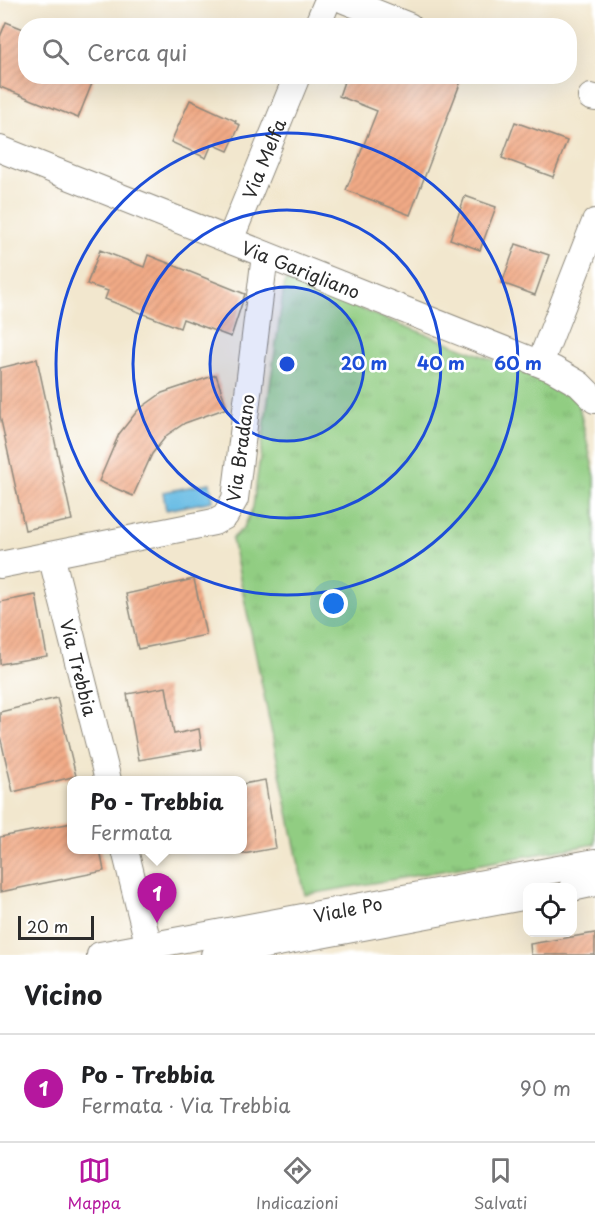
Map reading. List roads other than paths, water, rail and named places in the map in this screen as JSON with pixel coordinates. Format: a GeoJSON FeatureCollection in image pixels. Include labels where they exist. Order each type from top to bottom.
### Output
{"type":"FeatureCollection","features":[{"type":"Feature","properties":{"kind":"street"},"geometry":{"type":"LineString","coordinates":[[320,18],[328,0]]}},
{"type":"Feature","properties":{"kind":"street"},"geometry":{"type":"LineString","coordinates":[[344,0],[389,18]]}},
{"type":"Feature","properties":{"kind":"street","name":"Via Melfa"},"geometry":{"type":"LineString","coordinates":[[230,240],[294,84]]}},
{"type":"Feature","properties":{"kind":"street","name":"Via Garigliano"},"geometry":{"type":"LineString","coordinates":[[0,149],[540,363],[568,376],[593,397]]}},
{"type":"Feature","properties":{"kind":"street"},"geometry":{"type":"LineString","coordinates":[[540,363],[595,222]]}},
{"type":"Feature","properties":{"kind":"street","name":"Via Bradano"},"geometry":{"type":"LineString","coordinates":[[0,565],[214,522],[230,511],[235,499],[265,255]]}},
{"type":"Feature","properties":{"kind":"street","name":"Via Trebbia"},"geometry":{"type":"LineString","coordinates":[[51,555],[107,776]]}},
{"type":"Feature","properties":{"kind":"street"},"geometry":{"type":"LineString","coordinates":[[126,854],[150,950]]}},
{"type":"Feature","properties":{"kind":"street","name":"Viale Po"},"geometry":{"type":"LineString","coordinates":[[100,955],[323,935],[595,862]]}},
{"type":"Feature","properties":{"kind":"street"},"geometry":{"type":"LineString","coordinates":[[577,887],[595,883]]}},
{"type":"Feature","properties":{"kind":"street","name":"Viale Po"},"geometry":{"type":"LineString","coordinates":[[214,955],[523,897]]}},
{"type":"Feature","properties":{"kind":"water"},"geometry":{"type":"Polygon","coordinates":[[[210,483],[213,501],[166,510],[163,492],[210,483]]]}},
{"type":"Feature","properties":{"kind":"place","name":"Po - Trebbia"},"geometry":{"type":"Point","coordinates":[157,923]}}]}
